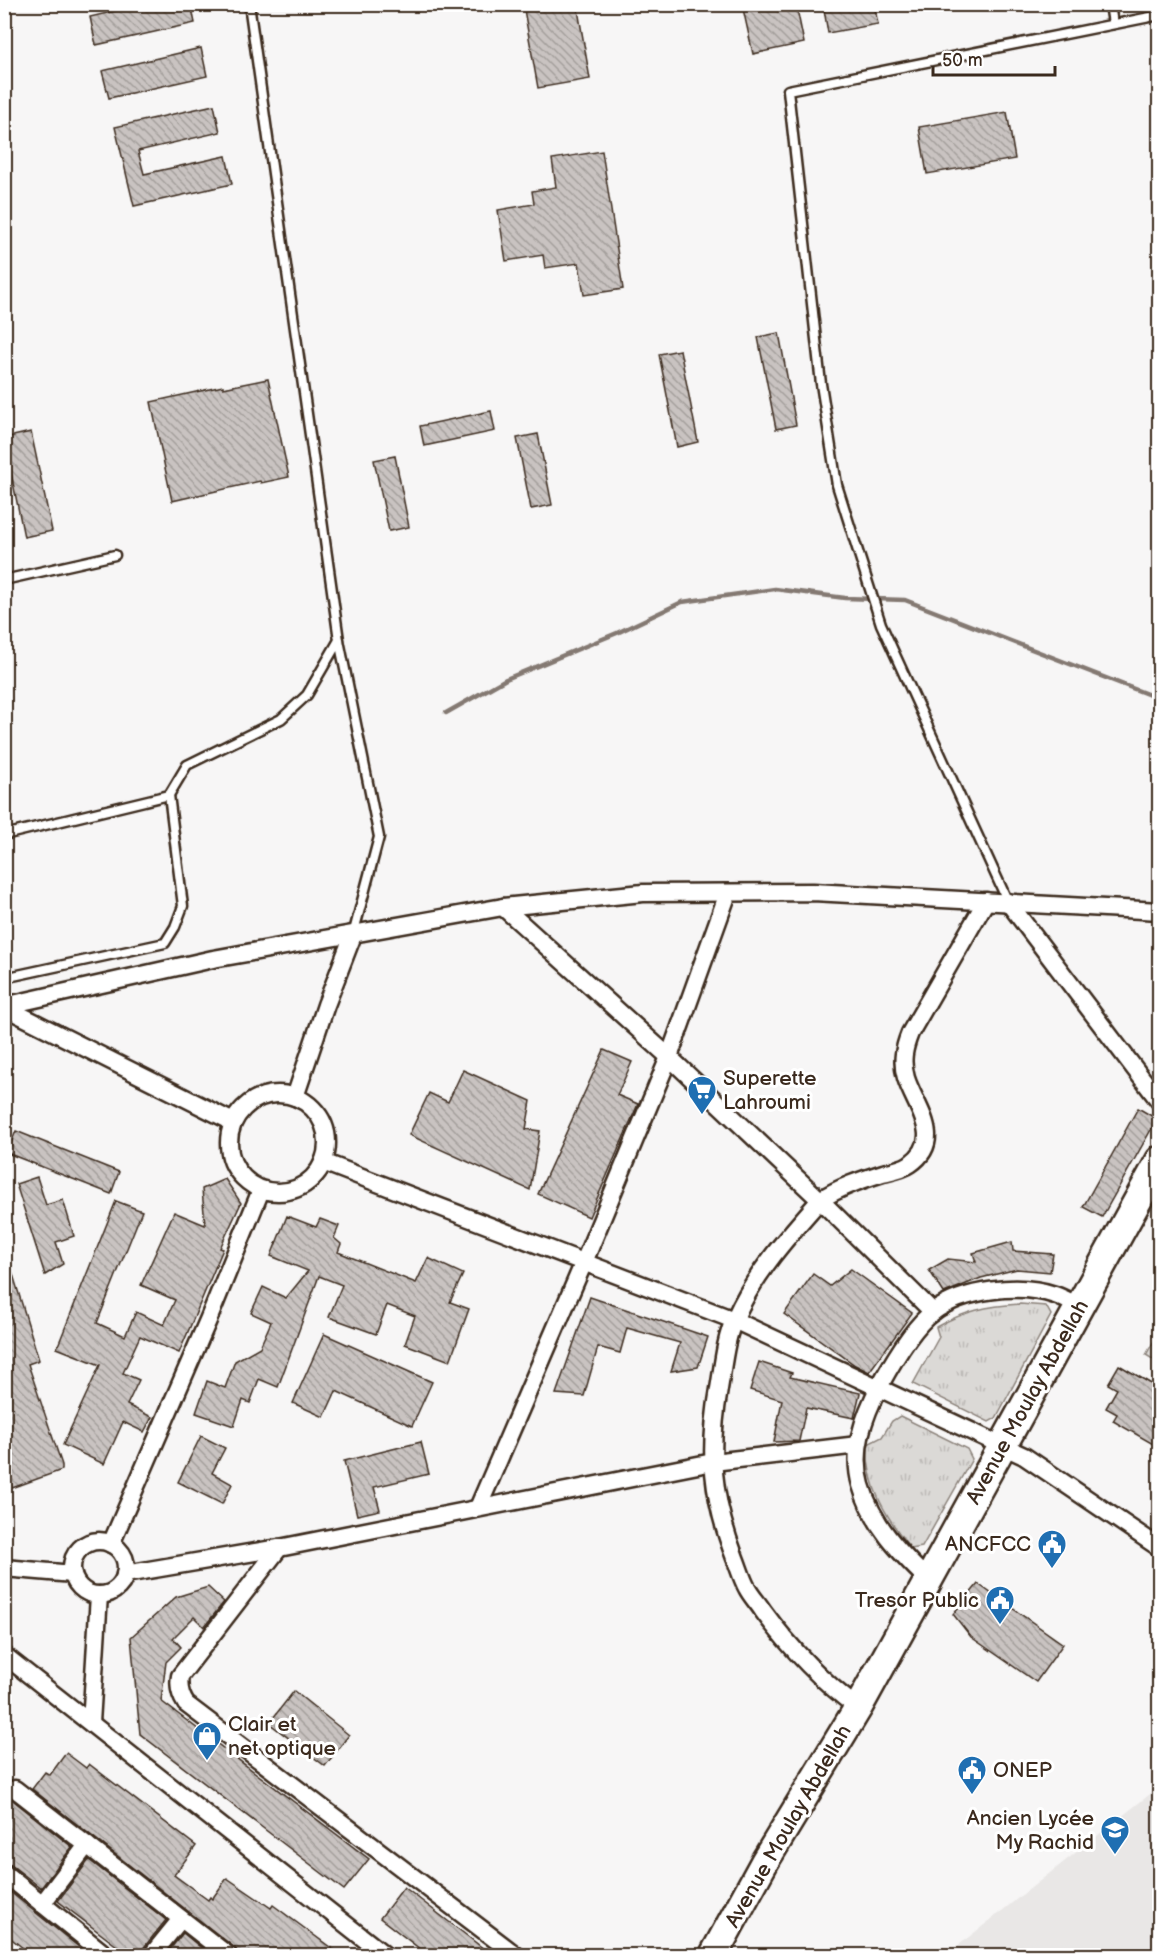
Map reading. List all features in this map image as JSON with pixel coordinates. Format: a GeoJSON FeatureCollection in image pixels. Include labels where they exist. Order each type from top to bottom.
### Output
{"type":"FeatureCollection","features":[{"type":"Feature","properties":{"kind":"main road","name":"Avenue Moulay Abdellah"},"geometry":{"type":"LineString","coordinates":[[713,1956],[765,1861],[858,1708],[1160,1160]]}},
{"type":"Feature","properties":{"kind":"street"},"geometry":{"type":"LineString","coordinates":[[4,1006],[213,959],[503,907],[643,893],[813,892],[1160,911]]}},
{"type":"Feature","properties":{"kind":"street"},"geometry":{"type":"LineString","coordinates":[[478,1508],[669,1057],[728,893]]}},
{"type":"Feature","properties":{"kind":"street"},"geometry":{"type":"LineString","coordinates":[[858,1708],[807,1665],[774,1627],[747,1588],[717,1501],[712,1462],[712,1432],[724,1357],[734,1320],[753,1282],[781,1244],[820,1200],[844,1185],[908,1165],[920,1154],[928,1139],[927,1129],[905,1076],[903,1053],[910,1033],[986,901]]}},
{"type":"Feature","properties":{"kind":"street"},"geometry":{"type":"LineString","coordinates":[[1008,902],[1160,1102]]}},
{"type":"Feature","properties":{"kind":"street"},"geometry":{"type":"LineString","coordinates":[[503,907],[669,1057],[820,1200],[933,1312]]}},
{"type":"Feature","properties":{"kind":"street"},"geometry":{"type":"LineString","coordinates":[[295,1097],[326,1005],[353,935]]}},
{"type":"Feature","properties":{"kind":"street"},"geometry":{"type":"LineString","coordinates":[[4,1006],[233,1122]]}},
{"type":"Feature","properties":{"kind":"street"},"geometry":{"type":"LineString","coordinates":[[274,1094],[295,1097],[307,1103],[317,1112],[323,1124],[327,1136],[327,1149],[323,1162],[311,1180],[293,1190],[282,1193],[261,1190],[243,1179],[232,1162],[228,1142],[233,1122],[246,1106],[264,1096],[274,1094]]}},
{"type":"Feature","properties":{"kind":"street"},"geometry":{"type":"LineString","coordinates":[[323,1162],[734,1320],[1024,1456],[1160,1548]]}},
{"type":"Feature","properties":{"kind":"street"},"geometry":{"type":"LineString","coordinates":[[111,1544],[209,1318],[261,1190]]}},
{"type":"Feature","properties":{"kind":"street"},"geometry":{"type":"LineString","coordinates":[[928,1580],[894,1546],[874,1518],[861,1485],[857,1466],[858,1444],[864,1419],[872,1400],[896,1357],[920,1324],[933,1312],[955,1300],[999,1289],[1017,1288],[1039,1290],[1057,1295],[1080,1307]]}},
{"type":"Feature","properties":{"kind":"street"},"geometry":{"type":"LineString","coordinates":[[125,1574],[279,1548],[712,1462],[858,1444]]}},
{"type":"Feature","properties":{"kind":"street"},"geometry":{"type":"LineString","coordinates":[[94,1542],[111,1544],[124,1556],[125,1574],[116,1589],[99,1594],[82,1589],[73,1574],[72,1565],[80,1550],[94,1542]]}},
{"type":"Feature","properties":{"kind":"street"},"geometry":{"type":"LineString","coordinates":[[279,1548],[180,1676],[182,1697],[186,1704],[517,1956]]}},
{"type":"Feature","properties":{"kind":"street"},"geometry":{"type":"LineString","coordinates":[[5,1566],[73,1574]]}},
{"type":"Feature","properties":{"kind":"street"},"geometry":{"type":"LineString","coordinates":[[91,1723],[99,1594]]}},
{"type":"Feature","properties":{"kind":"street"},"geometry":{"type":"LineString","coordinates":[[4,1674],[7,1656],[386,1956]]}},
{"type":"Feature","properties":{"kind":"street"},"geometry":{"type":"LineString","coordinates":[[15,1789],[229,1956]]}},
{"type":"Feature","properties":{"kind":"street"},"geometry":{"type":"LineString","coordinates":[[42,1904],[87,1845]]}},
{"type":"Feature","properties":{"kind":"street"},"geometry":{"type":"LineString","coordinates":[[4,1874],[107,1956]]}},
{"type":"Feature","properties":{"kind":"street"},"geometry":{"type":"LineString","coordinates":[[152,1956],[181,1919]]}},
{"type":"Feature","properties":{"kind":"lane"},"geometry":{"type":"LineString","coordinates":[[249,4],[339,640],[379,837],[353,935]]}},
{"type":"Feature","properties":{"kind":"lane"},"geometry":{"type":"LineString","coordinates":[[1110,4],[1113,24]]}},
{"type":"Feature","properties":{"kind":"lane"},"geometry":{"type":"LineString","coordinates":[[1008,902],[881,624],[837,485],[823,395],[788,90],[1160,15]]}},
{"type":"Feature","properties":{"kind":"lane"},"geometry":{"type":"LineString","coordinates":[[4,580],[115,555]]}},
{"type":"Feature","properties":{"kind":"lane"},"geometry":{"type":"LineString","coordinates":[[4,978],[165,943],[175,927],[183,906],[169,795],[187,765],[281,719],[307,695],[339,640]]}},
{"type":"Feature","properties":{"kind":"lane"},"geometry":{"type":"LineString","coordinates":[[4,836],[169,795]]}},
{"type":"Feature","properties":{"kind":"shaded area","name":"Ancien Lycée My Rachid"},"geometry":{"type":"Polygon","coordinates":[[[1159,1787],[1159,1955],[946,1955],[1041,1880],[1159,1787]]]}},
{"type":"Feature","properties":{"kind":"green space"},"geometry":{"type":"Polygon","coordinates":[[[1020,1304],[1046,1306],[1051,1315],[996,1418],[989,1422],[913,1384],[939,1337],[936,1327],[976,1310],[1020,1304]]]}},
{"type":"Feature","properties":{"kind":"green space"},"geometry":{"type":"Polygon","coordinates":[[[1159,1332],[1159,1363],[1146,1355],[1159,1332]]]}},
{"type":"Feature","properties":{"kind":"green space"},"geometry":{"type":"Polygon","coordinates":[[[900,1416],[967,1449],[972,1459],[922,1547],[911,1549],[879,1500],[868,1459],[868,1444],[882,1437],[892,1421],[900,1416]]]}},
{"type":"Feature","properties":{"kind":"building"},"geometry":{"type":"Polygon","coordinates":[[[145,4],[191,4],[195,23],[96,45],[90,17],[145,4]]]}},
{"type":"Feature","properties":{"kind":"building"},"geometry":{"type":"Polygon","coordinates":[[[523,4],[577,4],[590,79],[538,88],[523,4]]]}},
{"type":"Feature","properties":{"kind":"building"},"geometry":{"type":"Polygon","coordinates":[[[742,4],[796,4],[804,43],[753,54],[742,4]]]}},
{"type":"Feature","properties":{"kind":"building"},"geometry":{"type":"Polygon","coordinates":[[[823,4],[874,4],[878,24],[828,33],[823,4]]]}},
{"type":"Feature","properties":{"kind":"building"},"geometry":{"type":"Polygon","coordinates":[[[201,48],[207,76],[109,98],[102,71],[201,48]]]}},
{"type":"Feature","properties":{"kind":"building"},"geometry":{"type":"Polygon","coordinates":[[[214,105],[220,132],[138,151],[144,174],[226,156],[232,184],[134,206],[115,127],[214,105]]]}},
{"type":"Feature","properties":{"kind":"building"},"geometry":{"type":"Polygon","coordinates":[[[1007,112],[1015,159],[927,174],[919,127],[1007,112]]]}},
{"type":"Feature","properties":{"kind":"building"},"geometry":{"type":"Polygon","coordinates":[[[602,151],[623,289],[584,295],[579,263],[545,268],[543,255],[506,261],[498,210],[534,204],[532,191],[556,187],[552,159],[602,151]]]}},
{"type":"Feature","properties":{"kind":"building"},"geometry":{"type":"Polygon","coordinates":[[[779,333],[796,425],[776,429],[758,337],[779,333]]]}},
{"type":"Feature","properties":{"kind":"building"},"geometry":{"type":"Polygon","coordinates":[[[680,350],[698,442],[677,447],[659,354],[680,350]]]}},
{"type":"Feature","properties":{"kind":"building"},"geometry":{"type":"Polygon","coordinates":[[[268,379],[289,477],[261,483],[260,481],[172,501],[151,402],[223,386],[223,388],[268,379]]]}},
{"type":"Feature","properties":{"kind":"building"},"geometry":{"type":"Polygon","coordinates":[[[491,411],[495,431],[424,446],[420,426],[491,411]]]}},
{"type":"Feature","properties":{"kind":"building"},"geometry":{"type":"Polygon","coordinates":[[[31,432],[52,531],[24,537],[4,438],[31,432]]]}},
{"type":"Feature","properties":{"kind":"building"},"geometry":{"type":"Polygon","coordinates":[[[538,434],[552,505],[531,509],[517,438],[538,434]]]}},
{"type":"Feature","properties":{"kind":"building"},"geometry":{"type":"Polygon","coordinates":[[[395,456],[409,527],[389,531],[374,460],[395,456]]]}},
{"type":"Feature","properties":{"kind":"building"},"geometry":{"type":"Polygon","coordinates":[[[604,1050],[632,1062],[617,1095],[638,1104],[589,1217],[538,1194],[604,1050]]]}},
{"type":"Feature","properties":{"kind":"building"},"geometry":{"type":"Polygon","coordinates":[[[463,1070],[531,1101],[526,1129],[540,1131],[530,1190],[409,1135],[429,1093],[448,1102],[463,1070]]]}},
{"type":"Feature","properties":{"kind":"building"},"geometry":{"type":"Polygon","coordinates":[[[1138,1108],[1157,1119],[1102,1217],[1083,1207],[1138,1108]]]}},
{"type":"Feature","properties":{"kind":"building"},"geometry":{"type":"Polygon","coordinates":[[[16,1131],[119,1172],[111,1194],[7,1153],[16,1131]]]}},
{"type":"Feature","properties":{"kind":"building"},"geometry":{"type":"Polygon","coordinates":[[[37,1177],[46,1205],[63,1200],[74,1236],[56,1242],[63,1264],[45,1275],[16,1184],[37,1177]]]}},
{"type":"Feature","properties":{"kind":"building"},"geometry":{"type":"Polygon","coordinates":[[[225,1179],[241,1203],[220,1248],[223,1249],[179,1353],[140,1336],[123,1373],[139,1380],[127,1405],[152,1417],[144,1432],[123,1422],[104,1464],[63,1445],[100,1365],[57,1348],[116,1201],[142,1211],[97,1323],[125,1336],[136,1312],[164,1325],[175,1300],[141,1285],[174,1212],[205,1225],[202,1189],[225,1179]]]}},
{"type":"Feature","properties":{"kind":"building"},"geometry":{"type":"Polygon","coordinates":[[[287,1216],[316,1227],[320,1219],[339,1226],[334,1238],[341,1244],[338,1252],[416,1283],[428,1258],[463,1274],[450,1302],[469,1309],[450,1361],[405,1344],[415,1316],[387,1305],[376,1334],[329,1317],[342,1285],[319,1276],[278,1387],[259,1379],[250,1403],[243,1400],[234,1426],[196,1413],[207,1381],[225,1388],[235,1361],[260,1347],[271,1322],[251,1313],[263,1287],[286,1298],[308,1271],[271,1256],[287,1216]]]}},
{"type":"Feature","properties":{"kind":"building"},"geometry":{"type":"Polygon","coordinates":[[[1012,1242],[1013,1251],[1053,1254],[1050,1272],[1017,1269],[981,1278],[944,1293],[929,1270],[948,1259],[976,1262],[973,1253],[1012,1242]]]}},
{"type":"Feature","properties":{"kind":"building"},"geometry":{"type":"Polygon","coordinates":[[[4,1258],[8,1258],[39,1360],[28,1364],[62,1465],[62,1470],[12,1488],[4,1466],[4,1258]]]}},
{"type":"Feature","properties":{"kind":"building"},"geometry":{"type":"Polygon","coordinates":[[[851,1269],[912,1313],[869,1372],[855,1365],[784,1314],[813,1274],[830,1286],[851,1269]]]}},
{"type":"Feature","properties":{"kind":"building"},"geometry":{"type":"Polygon","coordinates":[[[590,1297],[708,1337],[698,1367],[671,1371],[680,1343],[627,1328],[620,1353],[598,1347],[584,1396],[556,1394],[590,1297]]]}},
{"type":"Feature","properties":{"kind":"building"},"geometry":{"type":"Polygon","coordinates":[[[324,1334],[432,1382],[412,1426],[336,1391],[324,1417],[293,1403],[324,1334]]]}},
{"type":"Feature","properties":{"kind":"building"},"geometry":{"type":"Polygon","coordinates":[[[759,1362],[792,1373],[790,1377],[860,1393],[854,1418],[806,1408],[799,1441],[774,1442],[782,1400],[750,1390],[759,1362]]]}},
{"type":"Feature","properties":{"kind":"building"},"geometry":{"type":"Polygon","coordinates":[[[1119,1365],[1160,1389],[1160,1448],[1113,1421],[1117,1414],[1106,1408],[1117,1389],[1108,1384],[1119,1365]]]}},
{"type":"Feature","properties":{"kind":"building"},"geometry":{"type":"Polygon","coordinates":[[[201,1436],[225,1448],[212,1473],[232,1484],[222,1504],[178,1482],[201,1436]]]}},
{"type":"Feature","properties":{"kind":"building"},"geometry":{"type":"Polygon","coordinates":[[[421,1442],[429,1474],[374,1487],[380,1510],[357,1515],[344,1461],[421,1442]]]}},
{"type":"Feature","properties":{"kind":"building","name":"Tresor Public"},"geometry":{"type":"Polygon","coordinates":[[[978,1584],[1063,1644],[1036,1682],[971,1637],[953,1614],[978,1584]]]}},
{"type":"Feature","properties":{"kind":"building"},"geometry":{"type":"Polygon","coordinates":[[[208,1587],[224,1602],[204,1627],[194,1617],[173,1638],[181,1647],[166,1662],[161,1701],[369,1859],[344,1890],[140,1734],[131,1637],[176,1597],[208,1587]]]}},
{"type":"Feature","properties":{"kind":"building"},"geometry":{"type":"Polygon","coordinates":[[[294,1691],[349,1735],[325,1766],[269,1723],[294,1691]]]}},
{"type":"Feature","properties":{"kind":"building"},"geometry":{"type":"Polygon","coordinates":[[[66,1753],[86,1768],[89,1764],[196,1846],[174,1875],[208,1900],[210,1897],[212,1899],[227,1878],[271,1908],[273,1905],[342,1956],[239,1956],[235,1948],[32,1789],[45,1772],[50,1775],[66,1753]]]}},
{"type":"Feature","properties":{"kind":"building"},"geometry":{"type":"Polygon","coordinates":[[[4,1787],[9,1797],[72,1847],[41,1888],[11,1865],[4,1863],[4,1787]]]}},
{"type":"Feature","properties":{"kind":"building"},"geometry":{"type":"Polygon","coordinates":[[[89,1860],[166,1920],[137,1956],[130,1956],[58,1901],[89,1860]]]}},
{"type":"Feature","properties":{"kind":"building"},"geometry":{"type":"Polygon","coordinates":[[[4,1887],[90,1956],[33,1956],[4,1933],[4,1887]]]}},
{"type":"Feature","properties":{"kind":"building"},"geometry":{"type":"Polygon","coordinates":[[[404,1887],[493,1956],[429,1956],[380,1918],[404,1887]]]}},
{"type":"Feature","properties":{"kind":"building"},"geometry":{"type":"Polygon","coordinates":[[[183,1933],[211,1956],[171,1956],[167,1953],[183,1933]]]}},
{"type":"Feature","properties":{"kind":"waterway"},"geometry":{"type":"LineString","coordinates":[[446,713],[506,679],[617,633],[682,602],[775,589],[845,598],[905,600],[1160,699]]}},
{"type":"Feature","properties":{"kind":"place","name":"Superette Lahroumi"},"geometry":{"type":"Point","coordinates":[702,1116]}},
{"type":"Feature","properties":{"kind":"place","name":"ANCFCC"},"geometry":{"type":"Point","coordinates":[1052,1570]}},
{"type":"Feature","properties":{"kind":"place","name":"Tresor Public"},"geometry":{"type":"Point","coordinates":[1000,1626]}},
{"type":"Feature","properties":{"kind":"place","name":"Clair et net optique"},"geometry":{"type":"Point","coordinates":[207,1762]}},
{"type":"Feature","properties":{"kind":"place","name":"ONEP"},"geometry":{"type":"Point","coordinates":[972,1796]}},
{"type":"Feature","properties":{"kind":"place","name":"Ancien Lycée My Rachid"},"geometry":{"type":"Point","coordinates":[1115,1856]}}]}
